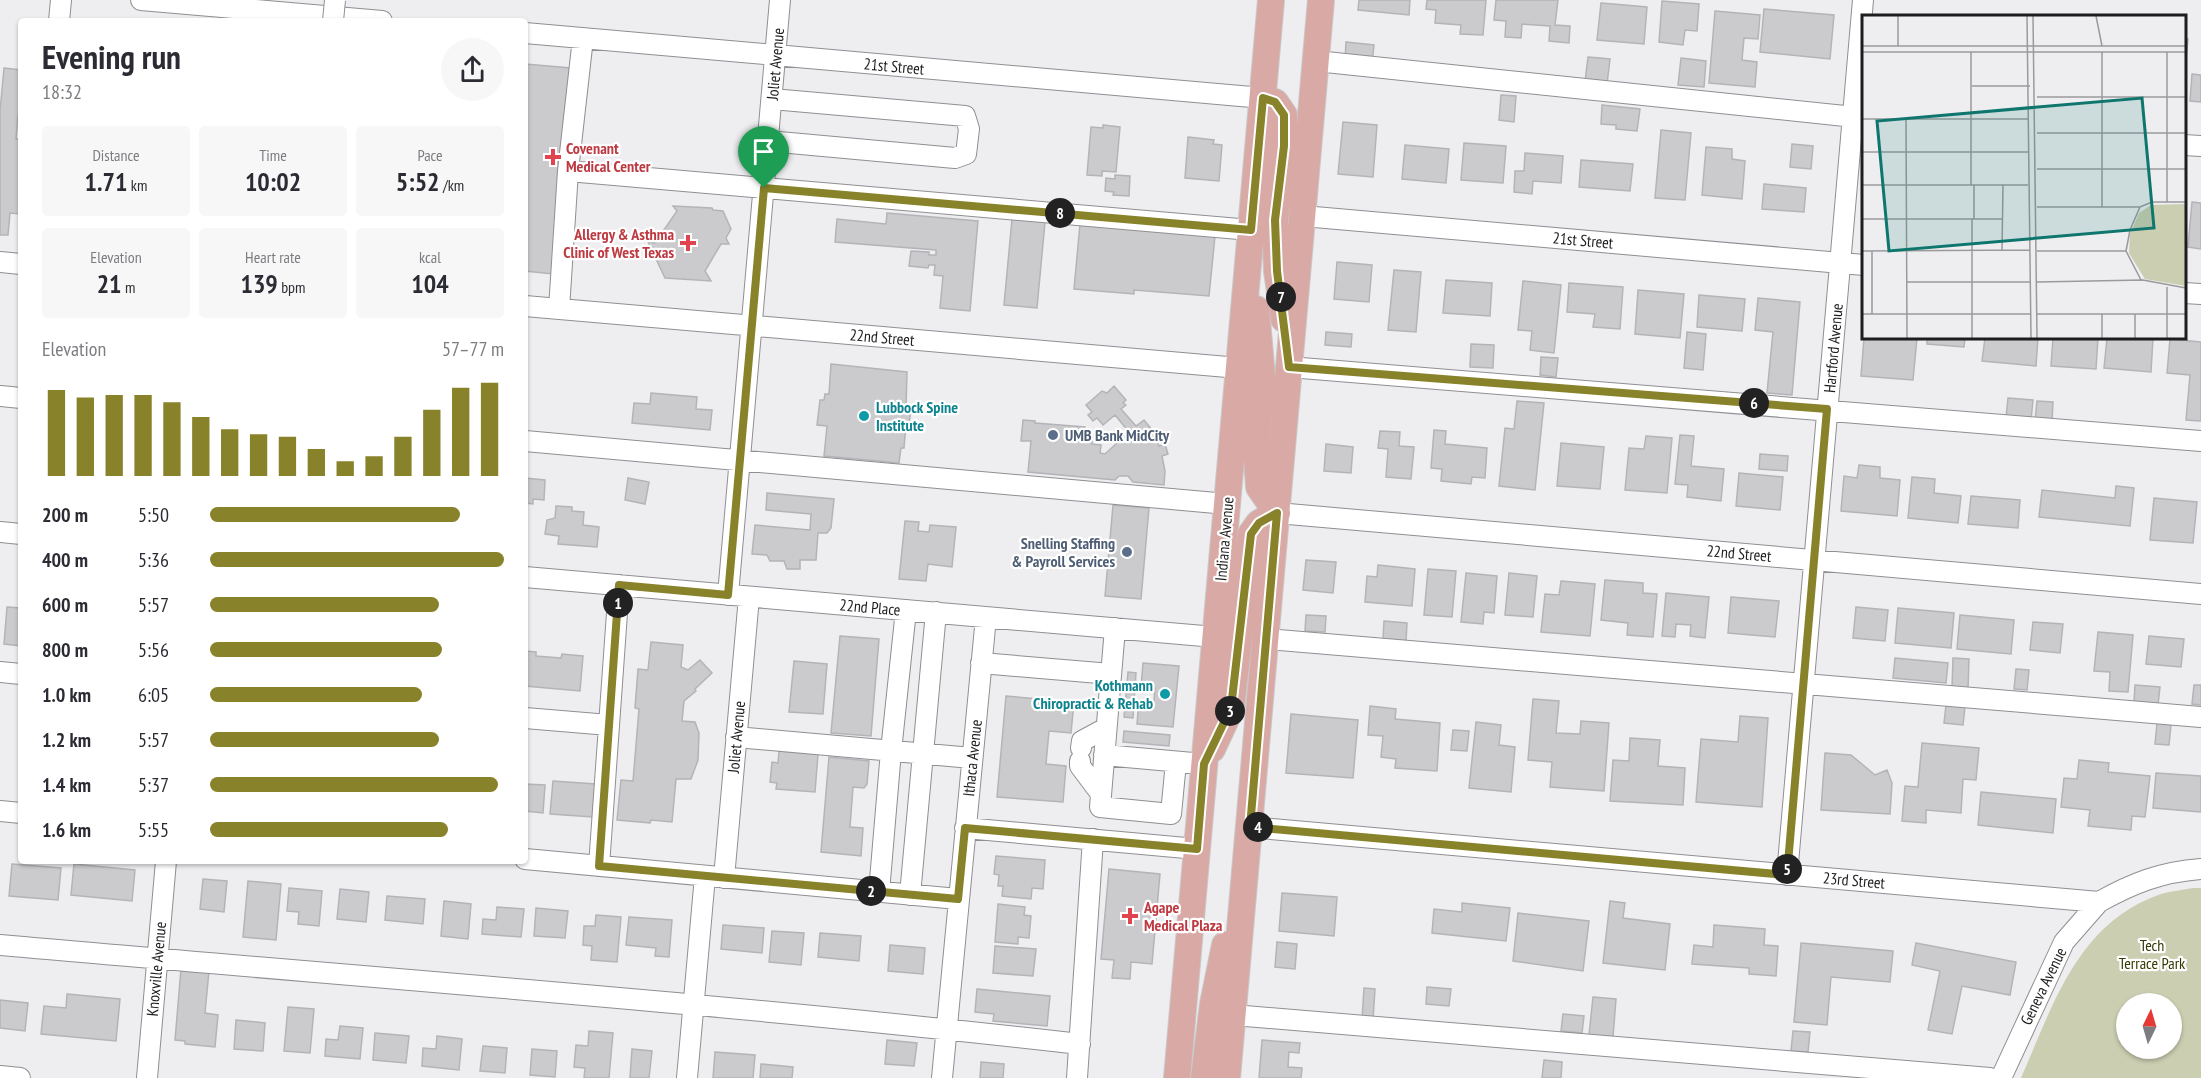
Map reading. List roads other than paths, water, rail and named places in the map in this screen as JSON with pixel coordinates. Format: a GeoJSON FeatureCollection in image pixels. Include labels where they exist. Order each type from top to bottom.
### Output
{"type":"FeatureCollection","features":[{"type":"Feature","properties":{"kind":"main road","name":"Indiana Avenue"},"geometry":{"type":"LineString","coordinates":[[1177,1078],[1271,0]]}},
{"type":"Feature","properties":{"kind":"main road"},"geometry":{"type":"LineString","coordinates":[[1227,1078],[1322,0]]}},
{"type":"Feature","properties":{"kind":"main road"},"geometry":{"type":"LineString","coordinates":[[1263,98],[1275,102],[1284,115],[1284,146],[1275,220],[1277,271],[1290,364]]}},
{"type":"Feature","properties":{"kind":"main road"},"geometry":{"type":"LineString","coordinates":[[1250,237],[1262,377],[1256,444],[1259,487],[1277,513]]}},
{"type":"Feature","properties":{"kind":"main road"},"geometry":{"type":"LineString","coordinates":[[1204,764],[1231,708],[1251,534],[1259,523],[1277,513]]}},
{"type":"Feature","properties":{"kind":"main road"},"geometry":{"type":"LineString","coordinates":[[1204,1078],[1213,1004],[1250,827]]}},
{"type":"Feature","properties":{"kind":"street"},"geometry":{"type":"LineString","coordinates":[[60,18],[61,0]]}},
{"type":"Feature","properties":{"kind":"street"},"geometry":{"type":"LineString","coordinates":[[141,0],[238,15],[310,18]]}},
{"type":"Feature","properties":{"kind":"street"},"geometry":{"type":"LineString","coordinates":[[333,18],[335,0]]}},
{"type":"Feature","properties":{"kind":"street","name":"Joliet Avenue"},"geometry":{"type":"LineString","coordinates":[[728,595],[780,0]]}},
{"type":"Feature","properties":{"kind":"street","name":"Hartford Avenue"},"geometry":{"type":"LineString","coordinates":[[1862,15],[1863,0]]}},
{"type":"Feature","properties":{"kind":"street","name":"Hartford Avenue"},"geometry":{"type":"LineString","coordinates":[[1787,875],[1840,263],[1858,118],[1862,24]]}},
{"type":"Feature","properties":{"kind":"street","name":"21st Street"},"geometry":{"type":"LineString","coordinates":[[528,33],[1263,98]]}},
{"type":"Feature","properties":{"kind":"street"},"geometry":{"type":"LineString","coordinates":[[559,309],[568,171],[583,38]]}},
{"type":"Feature","properties":{"kind":"street"},"geometry":{"type":"LineString","coordinates":[[1316,61],[1858,118]]}},
{"type":"Feature","properties":{"kind":"street"},"geometry":{"type":"LineString","coordinates":[[768,141],[955,158],[966,154],[969,129],[965,116],[772,99]]}},
{"type":"Feature","properties":{"kind":"street"},"geometry":{"type":"LineString","coordinates":[[2186,145],[2201,146]]}},
{"type":"Feature","properties":{"kind":"street"},"geometry":{"type":"LineString","coordinates":[[568,171],[764,188],[1250,237]]}},
{"type":"Feature","properties":{"kind":"street","name":"21st Street"},"geometry":{"type":"LineString","coordinates":[[1303,216],[1862,265]]}},
{"type":"Feature","properties":{"kind":"street"},"geometry":{"type":"LineString","coordinates":[[0,262],[18,264]]}},
{"type":"Feature","properties":{"kind":"street"},"geometry":{"type":"LineString","coordinates":[[2186,293],[2201,294]]}},
{"type":"Feature","properties":{"kind":"street","name":"22nd Street"},"geometry":{"type":"LineString","coordinates":[[528,306],[1239,368]]}},
{"type":"Feature","properties":{"kind":"street"},"geometry":{"type":"LineString","coordinates":[[1290,364],[2201,441]]}},
{"type":"Feature","properties":{"kind":"street"},"geometry":{"type":"LineString","coordinates":[[0,396],[18,398]]}},
{"type":"Feature","properties":{"kind":"street"},"geometry":{"type":"LineString","coordinates":[[528,441],[1227,504]]}},
{"type":"Feature","properties":{"kind":"street","name":"22nd Street"},"geometry":{"type":"LineString","coordinates":[[1277,513],[2201,594]]}},
{"type":"Feature","properties":{"kind":"street"},"geometry":{"type":"LineString","coordinates":[[0,532],[18,534]]}},
{"type":"Feature","properties":{"kind":"street","name":"22nd Place"},"geometry":{"type":"LineString","coordinates":[[528,577],[1215,637]]}},
{"type":"Feature","properties":{"kind":"street"},"geometry":{"type":"LineString","coordinates":[[599,866],[619,585]]}},
{"type":"Feature","properties":{"kind":"street","name":"Joliet Avenue"},"geometry":{"type":"LineString","coordinates":[[687,1078],[693,1005],[736,737],[749,597]]}},
{"type":"Feature","properties":{"kind":"street"},"geometry":{"type":"LineString","coordinates":[[879,892],[906,610]]}},
{"type":"Feature","properties":{"kind":"street"},"geometry":{"type":"LineString","coordinates":[[910,895],[936,612]]}},
{"type":"Feature","properties":{"kind":"street","name":"Ithaca Avenue"},"geometry":{"type":"LineString","coordinates":[[942,1078],[986,617]]}},
{"type":"Feature","properties":{"kind":"street"},"geometry":{"type":"LineString","coordinates":[[1115,628],[1100,807],[1171,814],[1176,762]]}},
{"type":"Feature","properties":{"kind":"street"},"geometry":{"type":"LineString","coordinates":[[1266,639],[2201,717]]}},
{"type":"Feature","properties":{"kind":"street"},"geometry":{"type":"LineString","coordinates":[[981,663],[1111,674]]}},
{"type":"Feature","properties":{"kind":"street"},"geometry":{"type":"LineString","coordinates":[[0,672],[18,674]]}},
{"type":"Feature","properties":{"kind":"street"},"geometry":{"type":"LineString","coordinates":[[528,718],[609,725]]}},
{"type":"Feature","properties":{"kind":"street"},"geometry":{"type":"LineString","coordinates":[[1101,794],[1080,766],[1082,741],[1106,728]]}},
{"type":"Feature","properties":{"kind":"street"},"geometry":{"type":"LineString","coordinates":[[736,737],[972,758]]}},
{"type":"Feature","properties":{"kind":"street"},"geometry":{"type":"LineString","coordinates":[[1104,755],[1204,764]]}},
{"type":"Feature","properties":{"kind":"street"},"geometry":{"type":"LineString","coordinates":[[0,812],[18,813]]}},
{"type":"Feature","properties":{"kind":"street","name":"23rd Street"},"geometry":{"type":"LineString","coordinates":[[1250,827],[2098,902]]}},
{"type":"Feature","properties":{"kind":"street"},"geometry":{"type":"LineString","coordinates":[[965,828],[1197,849]]}},
{"type":"Feature","properties":{"kind":"street"},"geometry":{"type":"LineString","coordinates":[[1077,1078],[1093,839]]}},
{"type":"Feature","properties":{"kind":"street"},"geometry":{"type":"LineString","coordinates":[[528,860],[958,899]]}},
{"type":"Feature","properties":{"kind":"street","name":"Knoxville Avenue"},"geometry":{"type":"LineString","coordinates":[[147,1078],[166,864]]}},
{"type":"Feature","properties":{"kind":"street"},"geometry":{"type":"LineString","coordinates":[[2098,902],[2153,876],[2201,869]]}},
{"type":"Feature","properties":{"kind":"street","name":"Geneva Avenue"},"geometry":{"type":"LineString","coordinates":[[2001,1078],[2064,942],[2098,902]]}},
{"type":"Feature","properties":{"kind":"street"},"geometry":{"type":"LineString","coordinates":[[0,945],[693,1005],[1080,1044]]}},
{"type":"Feature","properties":{"kind":"street"},"geometry":{"type":"LineString","coordinates":[[1233,1015],[1990,1078]]}},
{"type":"Feature","properties":{"kind":"street"},"geometry":{"type":"LineString","coordinates":[[0,1076],[20,1078]]}},
{"type":"Feature","properties":{"kind":"place","name":"Covenant Medical Center"},"geometry":{"type":"Point","coordinates":[553,157]}},
{"type":"Feature","properties":{"kind":"place","name":"Allergy & Asthma Clinic of West Texas"},"geometry":{"type":"Point","coordinates":[688,243]}},
{"type":"Feature","properties":{"kind":"place","name":"Lubbock Spine Institute"},"geometry":{"type":"Point","coordinates":[864,416]}},
{"type":"Feature","properties":{"kind":"place","name":"UMB Bank MidCity"},"geometry":{"type":"Point","coordinates":[1053,435]}},
{"type":"Feature","properties":{"kind":"place","name":"Snelling Staffing & Payroll Services"},"geometry":{"type":"Point","coordinates":[1127,552]}},
{"type":"Feature","properties":{"kind":"place","name":"Kothmann Chiropractic & Rehab"},"geometry":{"type":"Point","coordinates":[1165,694]}},
{"type":"Feature","properties":{"kind":"place","name":"Agape Medical Plaza"},"geometry":{"type":"Point","coordinates":[1130,916]}},
{"type":"Feature","properties":{"kind":"park label","name":"Tech Terrace Park"},"geometry":{"type":"Point","coordinates":[2152,954]}}]}
